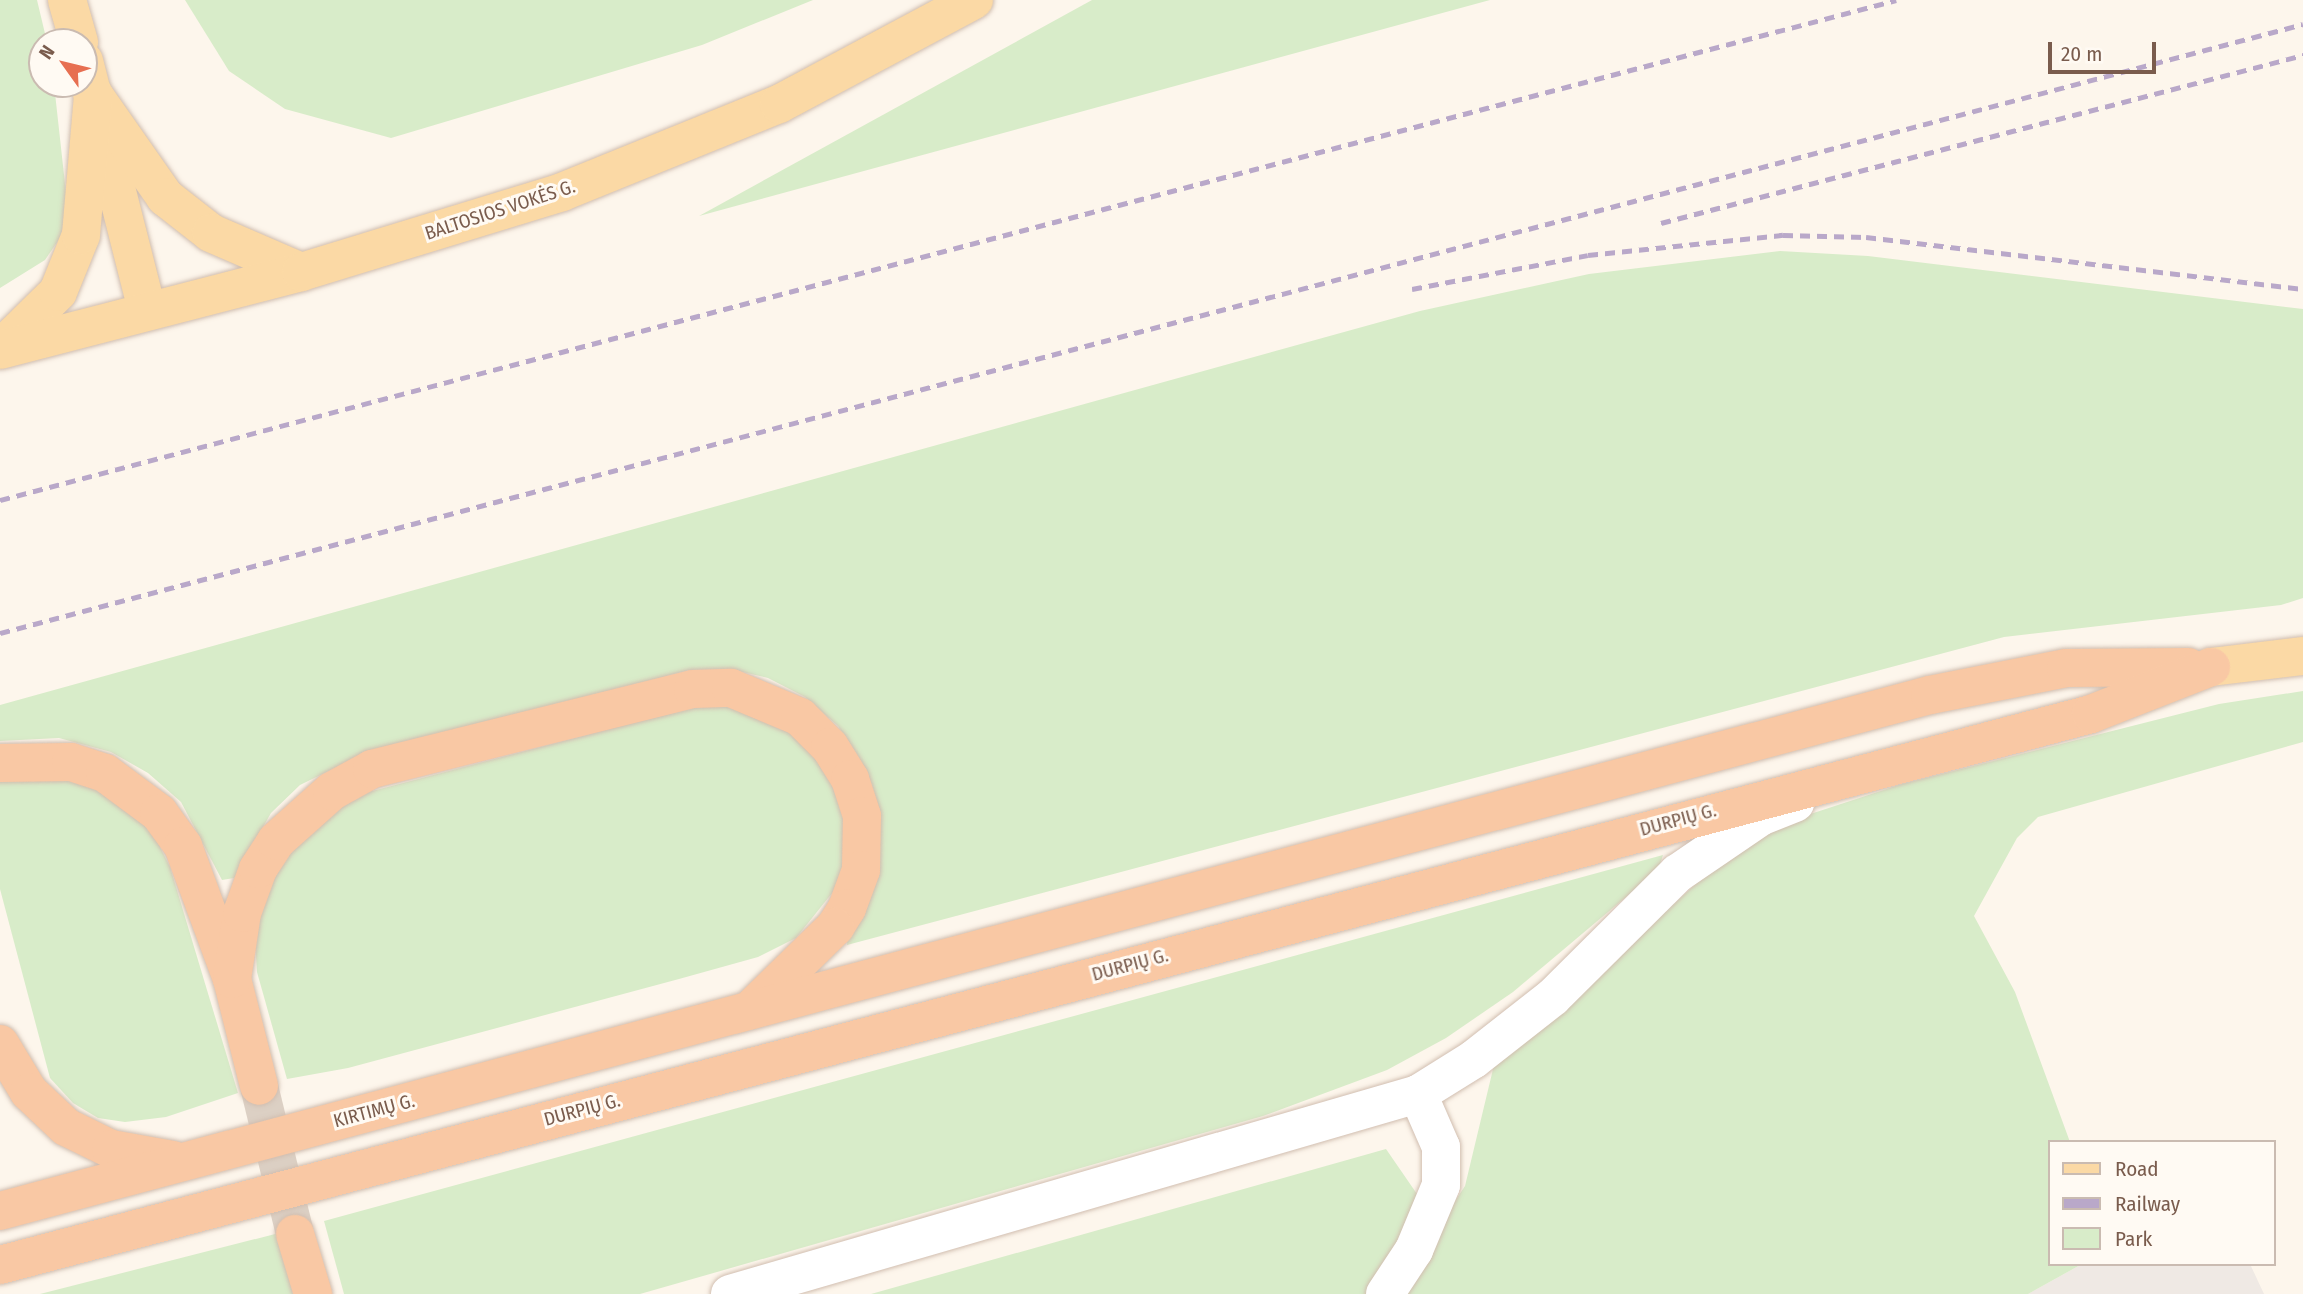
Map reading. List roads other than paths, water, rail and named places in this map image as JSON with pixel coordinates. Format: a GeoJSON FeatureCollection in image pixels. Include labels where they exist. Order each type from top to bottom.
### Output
{"type":"FeatureCollection","features":[{"type":"Feature","properties":{"kind":"highway","name":"DURPIŲ G."},"geometry":{"type":"LineString","coordinates":[[0,1265],[1921,755],[2091,714],[2211,667]]}},
{"type":"Feature","properties":{"kind":"highway","name":"DURPIŲ G."},"geometry":{"type":"LineString","coordinates":[[749,1011],[1930,695],[2066,668],[2211,667]]}},
{"type":"Feature","properties":{"kind":"highway"},"geometry":{"type":"LineString","coordinates":[[232,979],[242,913],[258,869],[276,841],[332,791],[372,769],[693,689],[731,688],[800,718],[830,747],[850,779],[862,816],[861,870],[847,908],[835,927],[749,1011]]}},
{"type":"Feature","properties":{"kind":"highway"},"geometry":{"type":"LineString","coordinates":[[0,763],[71,762],[105,773],[159,813],[183,846],[232,979],[259,1086]]}},
{"type":"Feature","properties":{"kind":"highway","name":"KIRTIMŲ G."},"geometry":{"type":"LineString","coordinates":[[0,1211],[749,1011]]}},
{"type":"Feature","properties":{"kind":"highway"},"geometry":{"type":"LineString","coordinates":[[0,1044],[29,1092],[66,1127],[111,1149],[181,1162]]}},
{"type":"Feature","properties":{"kind":"highway"},"geometry":{"type":"LineString","coordinates":[[295,1234],[313,1294]]}},
{"type":"Feature","properties":{"kind":"main road"},"geometry":{"type":"LineString","coordinates":[[67,0],[75,28]]}},
{"type":"Feature","properties":{"kind":"main road","name":"BALTOSIOS VOKĖS G."},"geometry":{"type":"LineString","coordinates":[[0,350],[301,272],[562,192],[779,104],[974,0]]}},
{"type":"Feature","properties":{"kind":"main road"},"geometry":{"type":"LineString","coordinates":[[98,92],[165,197],[211,233],[301,272]]}},
{"type":"Feature","properties":{"kind":"main road"},"geometry":{"type":"LineString","coordinates":[[0,350],[58,292],[81,235],[88,98]]}},
{"type":"Feature","properties":{"kind":"main road"},"geometry":{"type":"LineString","coordinates":[[94,98],[147,310]]}},
{"type":"Feature","properties":{"kind":"main road","name":"DURPIŲ G."},"geometry":{"type":"LineString","coordinates":[[2211,667],[2303,656]]}},
{"type":"Feature","properties":{"kind":"street"},"geometry":{"type":"LineString","coordinates":[[730,1294],[1418,1094],[1534,1013],[1678,873],[1716,844],[1759,817],[1921,755]]}},
{"type":"Feature","properties":{"kind":"street"},"geometry":{"type":"LineString","coordinates":[[1385,1294],[1414,1250],[1441,1185],[1441,1147],[1418,1094]]}},
{"type":"Feature","properties":{"kind":"tunnel"},"geometry":{"type":"LineString","coordinates":[[259,1086],[295,1234]]}},
{"type":"Feature","properties":{"kind":"railway"},"geometry":{"type":"LineString","coordinates":[[0,500],[1896,0]]}},
{"type":"Feature","properties":{"kind":"railway"},"geometry":{"type":"LineString","coordinates":[[0,633],[2303,24]]}},
{"type":"Feature","properties":{"kind":"railway"},"geometry":{"type":"LineString","coordinates":[[1661,223],[2303,55]]}},
{"type":"Feature","properties":{"kind":"railway"},"geometry":{"type":"LineString","coordinates":[[1412,289],[1588,255],[1783,235],[1866,237],[2303,289]]}}]}
